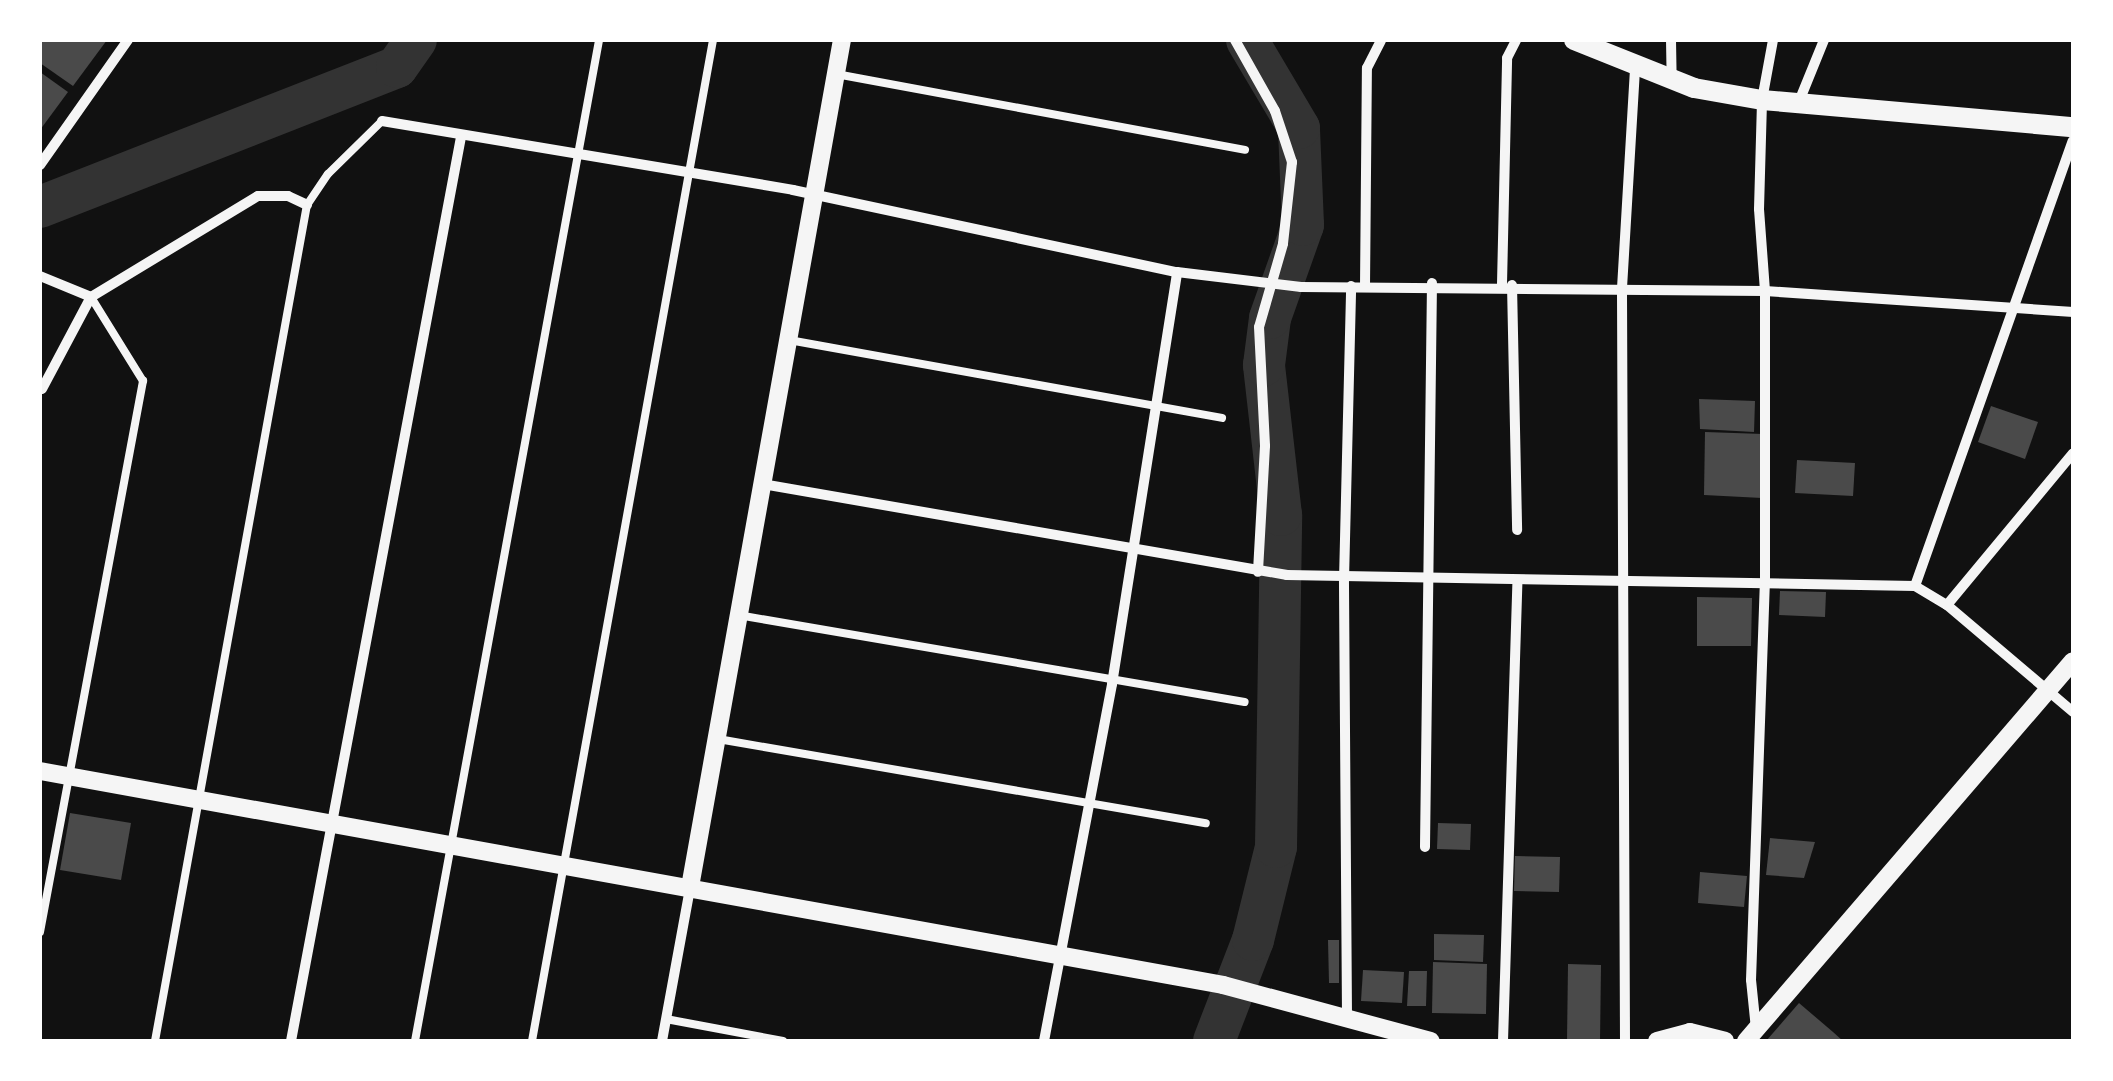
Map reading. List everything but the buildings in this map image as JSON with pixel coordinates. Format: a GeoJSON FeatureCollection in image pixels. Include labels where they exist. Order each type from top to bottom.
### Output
{"type":"FeatureCollection","features":[{"type":"Feature","properties":{"kind":"main road"},"geometry":{"type":"LineString","coordinates":[[1574,40],[1672,80],[1762,100],[2073,127]]}},
{"type":"Feature","properties":{"kind":"street"},"geometry":{"type":"LineString","coordinates":[[40,165],[128,40]]}},
{"type":"Feature","properties":{"kind":"street"},"geometry":{"type":"LineString","coordinates":[[662,1041],[842,40]]}},
{"type":"Feature","properties":{"kind":"street"},"geometry":{"type":"LineString","coordinates":[[1234,40],[1276,111],[1292,162],[1284,244],[1259,326],[1266,446],[1261,573]]}},
{"type":"Feature","properties":{"kind":"street"},"geometry":{"type":"LineString","coordinates":[[1364,287],[1367,68],[1381,40]]}},
{"type":"Feature","properties":{"kind":"street"},"geometry":{"type":"LineString","coordinates":[[1516,40],[1507,58],[1507,284],[1517,530]]}},
{"type":"Feature","properties":{"kind":"street"},"geometry":{"type":"LineString","coordinates":[[1671,40],[1672,80]]}},
{"type":"Feature","properties":{"kind":"street"},"geometry":{"type":"LineString","coordinates":[[1751,1036],[1765,579],[1765,291],[1759,209],[1762,100],[1773,40]]}},
{"type":"Feature","properties":{"kind":"street"},"geometry":{"type":"LineString","coordinates":[[1798,104],[1824,40]]}},
{"type":"Feature","properties":{"kind":"street"},"geometry":{"type":"LineString","coordinates":[[1625,1041],[1622,288],[1635,68]]}},
{"type":"Feature","properties":{"kind":"street"},"geometry":{"type":"LineString","coordinates":[[382,121],[813,195],[1177,272],[1273,284],[1507,284],[1765,291],[2073,312]]}},
{"type":"Feature","properties":{"kind":"street"},"geometry":{"type":"LineString","coordinates":[[291,1041],[461,137]]}},
{"type":"Feature","properties":{"kind":"street"},"geometry":{"type":"LineString","coordinates":[[1915,586],[2018,307],[2073,141]]}},
{"type":"Feature","properties":{"kind":"street"},"geometry":{"type":"LineString","coordinates":[[42,389],[91,297],[258,196],[288,196],[307,206]]}},
{"type":"Feature","properties":{"kind":"street"},"geometry":{"type":"LineString","coordinates":[[1044,1041],[1112,684],[1177,272]]}},
{"type":"Feature","properties":{"kind":"street"},"geometry":{"type":"LineString","coordinates":[[40,276],[91,297]]}},
{"type":"Feature","properties":{"kind":"street"},"geometry":{"type":"LineString","coordinates":[[1425,846],[1432,283]]}},
{"type":"Feature","properties":{"kind":"street"},"geometry":{"type":"LineString","coordinates":[[1347,1016],[1344,580],[1351,286]]}},
{"type":"Feature","properties":{"kind":"street"},"geometry":{"type":"LineString","coordinates":[[1947,605],[2073,453]]}},
{"type":"Feature","properties":{"kind":"street"},"geometry":{"type":"LineString","coordinates":[[762,484],[1287,576],[1517,583],[1765,579],[1915,586],[1947,605],[2073,712]]}},
{"type":"Feature","properties":{"kind":"street"},"geometry":{"type":"LineString","coordinates":[[1503,1041],[1517,583]]}},
{"type":"Feature","properties":{"kind":"street"},"geometry":{"type":"LineString","coordinates":[[1751,1036],[2073,661]]}},
{"type":"Feature","properties":{"kind":"street"},"geometry":{"type":"LineString","coordinates":[[40,771],[332,819],[1222,985],[1347,1016],[1390,1035],[1430,1041]]}},
{"type":"Feature","properties":{"kind":"street"},"geometry":{"type":"LineString","coordinates":[[1657,1041],[1690,1032],[1725,1041]]}},
{"type":"Feature","properties":{"kind":"lane"},"geometry":{"type":"LineString","coordinates":[[415,1041],[598,40]]}},
{"type":"Feature","properties":{"kind":"lane"},"geometry":{"type":"LineString","coordinates":[[532,1041],[712,40]]}},
{"type":"Feature","properties":{"kind":"lane"},"geometry":{"type":"LineString","coordinates":[[836,74],[1244,150]]}},
{"type":"Feature","properties":{"kind":"lane"},"geometry":{"type":"LineString","coordinates":[[155,1041],[196,798],[307,206],[328,174],[382,121]]}},
{"type":"Feature","properties":{"kind":"lane"},"geometry":{"type":"LineString","coordinates":[[40,932],[143,381],[91,297]]}},
{"type":"Feature","properties":{"kind":"lane"},"geometry":{"type":"LineString","coordinates":[[787,340],[1222,418]]}},
{"type":"Feature","properties":{"kind":"lane"},"geometry":{"type":"LineString","coordinates":[[738,615],[1112,684],[1245,702]]}},
{"type":"Feature","properties":{"kind":"lane"},"geometry":{"type":"LineString","coordinates":[[716,738],[1089,806],[1206,823]]}},
{"type":"Feature","properties":{"kind":"lane"},"geometry":{"type":"LineString","coordinates":[[666,1019],[783,1041]]}},
{"type":"Feature","properties":{"kind":"waterway"},"geometry":{"type":"LineString","coordinates":[[40,207],[397,67],[416,40]]}},
{"type":"Feature","properties":{"kind":"waterway"},"geometry":{"type":"LineString","coordinates":[[1214,1041],[1253,940],[1276,847],[1281,515],[1264,365],[1270,318],[1303,225],[1299,128],[1247,40]]}}]}
